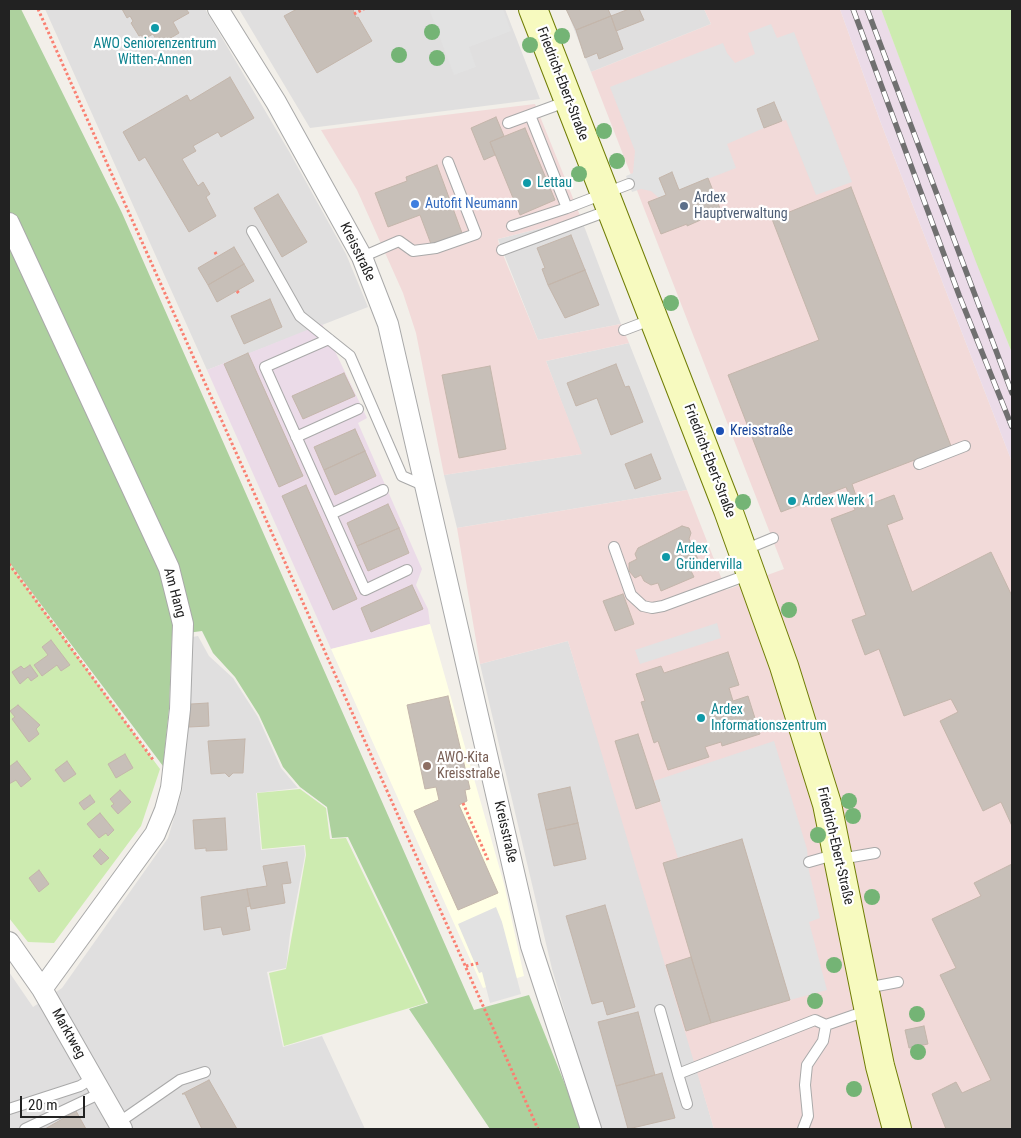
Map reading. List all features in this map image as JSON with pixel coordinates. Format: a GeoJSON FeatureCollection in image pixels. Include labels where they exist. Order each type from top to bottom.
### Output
{"type":"FeatureCollection","features":[{"type":"Feature","properties":{"kind":"street","name":"Kreisstraße"},"geometry":{"type":"LineString","coordinates":[[218,9],[276,102],[362,257],[388,324],[530,946],[590,1129]]}},
{"type":"Feature","properties":{"kind":"street","name":"Friedrich-Ebert-Straße"},"geometry":{"type":"LineString","coordinates":[[533,9],[747,562],[784,666],[827,804],[880,1066],[897,1129]]}},
{"type":"Feature","properties":{"kind":"street","name":"Am Hang"},"geometry":{"type":"LineString","coordinates":[[9,223],[169,568],[183,624],[180,709],[172,781],[165,810],[154,834],[42,989]]}},
{"type":"Feature","properties":{"kind":"street","name":"Marktweg"},"geometry":{"type":"LineString","coordinates":[[9,942],[42,989],[120,1126]]}},
{"type":"Feature","properties":{"kind":"lane"},"geometry":{"type":"LineString","coordinates":[[508,124],[568,100]]}},
{"type":"Feature","properties":{"kind":"lane"},"geometry":{"type":"LineString","coordinates":[[530,115],[566,208]]}},
{"type":"Feature","properties":{"kind":"lane"},"geometry":{"type":"LineString","coordinates":[[362,257],[399,241],[413,251],[436,248],[476,234],[448,162]]}},
{"type":"Feature","properties":{"kind":"lane"},"geometry":{"type":"LineString","coordinates":[[502,250],[608,202],[629,184]]}},
{"type":"Feature","properties":{"kind":"lane"},"geometry":{"type":"LineString","coordinates":[[512,226],[566,208],[608,202]]}},
{"type":"Feature","properties":{"kind":"lane"},"geometry":{"type":"LineString","coordinates":[[252,231],[300,316],[350,356],[402,476],[424,486]]}},
{"type":"Feature","properties":{"kind":"lane"},"geometry":{"type":"LineString","coordinates":[[624,330],[654,319]]}},
{"type":"Feature","properties":{"kind":"lane"},"geometry":{"type":"LineString","coordinates":[[329,339],[265,367],[365,590],[406,570]]}},
{"type":"Feature","properties":{"kind":"lane"},"geometry":{"type":"LineString","coordinates":[[296,437],[358,409]]}},
{"type":"Feature","properties":{"kind":"lane"},"geometry":{"type":"LineString","coordinates":[[919,464],[965,446]]}},
{"type":"Feature","properties":{"kind":"lane"},"geometry":{"type":"LineString","coordinates":[[331,514],[383,490]]}},
{"type":"Feature","properties":{"kind":"lane"},"geometry":{"type":"LineString","coordinates":[[614,547],[631,595],[643,606],[652,608],[663,606],[747,562],[773,538]]}},
{"type":"Feature","properties":{"kind":"lane"},"geometry":{"type":"LineString","coordinates":[[809,862],[875,853]]}},
{"type":"Feature","properties":{"kind":"lane"},"geometry":{"type":"LineString","coordinates":[[803,1129],[808,1116],[805,1085],[807,1065],[823,1041],[826,1025],[898,982]]}},
{"type":"Feature","properties":{"kind":"lane"},"geometry":{"type":"LineString","coordinates":[[660,1010],[687,1104]]}},
{"type":"Feature","properties":{"kind":"lane"},"geometry":{"type":"LineString","coordinates":[[678,1074],[814,1020],[826,1025]]}},
{"type":"Feature","properties":{"kind":"lane"},"geometry":{"type":"LineString","coordinates":[[120,1126],[180,1080],[205,1072]]}},
{"type":"Feature","properties":{"kind":"lane"},"geometry":{"type":"LineString","coordinates":[[9,1109],[80,1086],[97,1085]]}},
{"type":"Feature","properties":{"kind":"lane"},"geometry":{"type":"LineString","coordinates":[[25,1129],[97,1085]]}},
{"type":"Feature","properties":{"kind":"path"},"geometry":{"type":"LineString","coordinates":[[38,9],[538,1129]]}},
{"type":"Feature","properties":{"kind":"path"},"geometry":{"type":"LineString","coordinates":[[356,12],[364,9]]}},
{"type":"Feature","properties":{"kind":"path"},"geometry":{"type":"LineString","coordinates":[[215,252],[218,256]]}},
{"type":"Feature","properties":{"kind":"path"},"geometry":{"type":"LineString","coordinates":[[237,291],[240,295]]}},
{"type":"Feature","properties":{"kind":"path"},"geometry":{"type":"LineString","coordinates":[[9,564],[155,762],[172,781]]}},
{"type":"Feature","properties":{"kind":"path"},"geometry":{"type":"LineString","coordinates":[[466,966],[480,963]]}},
{"type":"Feature","properties":{"kind":"shaded area"},"geometry":{"type":"Polygon","coordinates":[[[45,9],[205,9],[290,153],[346,254],[368,307],[207,370],[45,9]]]}},
{"type":"Feature","properties":{"kind":"shaded area"},"geometry":{"type":"Polygon","coordinates":[[[239,9],[505,9],[540,99],[310,128],[239,9]]]}},
{"type":"Feature","properties":{"kind":"shaded area"},"geometry":{"type":"Polygon","coordinates":[[[429,9],[503,9],[511,31],[469,47],[476,67],[454,75],[429,9]]]}},
{"type":"Feature","properties":{"kind":"shaded area"},"geometry":{"type":"Polygon","coordinates":[[[566,9],[704,9],[711,24],[591,72],[566,9]]]}},
{"type":"Feature","properties":{"kind":"shaded area"},"geometry":{"type":"Polygon","coordinates":[[[704,9],[840,9],[879,118],[1012,462],[1012,1129],[714,1129],[568,641],[480,664],[457,528],[687,490],[726,590],[784,569],[591,72],[711,24],[704,9]]]}},
{"type":"Feature","properties":{"kind":"shaded area"},"geometry":{"type":"Polygon","coordinates":[[[840,9],[881,9],[1012,353],[1012,462],[879,118],[840,9]]]}},
{"type":"Feature","properties":{"kind":"shaded area"},"geometry":{"type":"Polygon","coordinates":[[[771,24],[777,38],[794,32],[852,182],[816,195],[786,120],[782,121],[774,102],[757,109],[764,128],[727,144],[736,168],[679,190],[672,173],[665,175],[659,178],[666,195],[659,198],[651,191],[641,189],[632,192],[626,176],[633,173],[635,151],[610,87],[723,43],[727,53],[735,63],[755,54],[748,33],[771,24]]]}},
{"type":"Feature","properties":{"kind":"shaded area"},"geometry":{"type":"Polygon","coordinates":[[[535,104],[581,218],[498,239],[499,245],[538,340],[621,324],[629,343],[546,361],[582,454],[444,475],[416,333],[403,293],[357,190],[321,130],[535,104]]]}},
{"type":"Feature","properties":{"kind":"shaded area"},"geometry":{"type":"Polygon","coordinates":[[[581,218],[621,324],[538,340],[498,239],[581,218]]]}},
{"type":"Feature","properties":{"kind":"shaded area"},"geometry":{"type":"Polygon","coordinates":[[[322,324],[367,418],[358,423],[422,569],[416,585],[428,609],[430,624],[331,649],[207,370],[322,324]]]}},
{"type":"Feature","properties":{"kind":"shaded area"},"geometry":{"type":"Polygon","coordinates":[[[629,343],[687,490],[457,528],[444,475],[581,454],[546,361],[629,343]]]}},
{"type":"Feature","properties":{"kind":"shaded area"},"geometry":{"type":"Polygon","coordinates":[[[717,623],[721,638],[640,664],[635,650],[717,623]]]}},
{"type":"Feature","properties":{"kind":"shaded area","name":"AWO-Kita Kreisstraße"},"geometry":{"type":"Polygon","coordinates":[[[430,624],[504,884],[524,976],[483,988],[331,649],[430,624]]]}},
{"type":"Feature","properties":{"kind":"shaded area"},"geometry":{"type":"Polygon","coordinates":[[[198,636],[209,656],[233,678],[258,717],[281,768],[298,788],[256,793],[261,850],[304,846],[305,855],[290,934],[286,968],[267,972],[283,1047],[322,1036],[365,1129],[9,1129],[9,972],[33,1007],[62,988],[168,838],[182,791],[192,637],[198,636]]]}},
{"type":"Feature","properties":{"kind":"shaded area"},"geometry":{"type":"Polygon","coordinates":[[[568,641],[645,891],[714,1129],[600,1129],[552,969],[480,664],[568,641]]]}},
{"type":"Feature","properties":{"kind":"shaded area"},"geometry":{"type":"Polygon","coordinates":[[[774,741],[807,849],[809,871],[820,918],[809,922],[827,990],[790,1000],[742,839],[678,858],[654,781],[774,741]]]}},
{"type":"Feature","properties":{"kind":"shaded area"},"geometry":{"type":"Polygon","coordinates":[[[496,907],[502,922],[521,994],[490,1003],[482,972],[479,973],[458,924],[496,907]]]}},
{"type":"Feature","properties":{"kind":"green space"},"geometry":{"type":"Polygon","coordinates":[[[9,9],[21,9],[122,213],[474,1010],[529,995],[583,1129],[490,1129],[409,1009],[428,1003],[348,837],[332,838],[327,807],[300,787],[283,767],[259,715],[235,677],[213,653],[202,631],[172,635],[169,709],[163,766],[9,562],[9,9]]]}},
{"type":"Feature","properties":{"kind":"green space"},"geometry":{"type":"Polygon","coordinates":[[[881,9],[1012,9],[1012,353],[976,262],[881,9]]]}},
{"type":"Feature","properties":{"kind":"green space"},"geometry":{"type":"Polygon","coordinates":[[[9,563],[160,769],[141,826],[54,943],[28,942],[9,918],[9,563]]]}},
{"type":"Feature","properties":{"kind":"green space"},"geometry":{"type":"Polygon","coordinates":[[[300,789],[326,808],[330,839],[346,838],[426,1003],[284,1046],[269,973],[286,969],[306,855],[305,845],[262,849],[257,793],[300,789]]]}},
{"type":"Feature","properties":{"kind":"building","name":"AWO Seniorenzentrum Witten-Annen"},"geometry":{"type":"Polygon","coordinates":[[[122,9],[186,9],[189,13],[173,22],[179,33],[159,45],[153,34],[144,39],[141,35],[139,36],[131,23],[133,21],[130,16],[127,18],[122,9]]]}},
{"type":"Feature","properties":{"kind":"building"},"geometry":{"type":"Polygon","coordinates":[[[297,9],[353,9],[356,18],[358,17],[372,41],[317,73],[284,16],[297,9]]]}},
{"type":"Feature","properties":{"kind":"building"},"geometry":{"type":"Polygon","coordinates":[[[566,9],[608,9],[611,16],[576,30],[566,9]]]}},
{"type":"Feature","properties":{"kind":"building"},"geometry":{"type":"Polygon","coordinates":[[[629,9],[639,9],[644,20],[616,31],[611,16],[629,9]]]}},
{"type":"Feature","properties":{"kind":"building"},"geometry":{"type":"Polygon","coordinates":[[[611,16],[623,49],[599,59],[597,53],[585,58],[576,30],[611,16]]]}},
{"type":"Feature","properties":{"kind":"building"},"geometry":{"type":"Polygon","coordinates":[[[230,77],[254,118],[221,137],[218,132],[193,146],[196,151],[182,159],[198,186],[203,182],[210,194],[206,197],[216,216],[189,232],[145,157],[139,161],[123,132],[187,95],[190,101],[230,77]]]}},
{"type":"Feature","properties":{"kind":"building"},"geometry":{"type":"Polygon","coordinates":[[[774,102],[782,121],[764,128],[757,109],[774,102]]]}},
{"type":"Feature","properties":{"kind":"building"},"geometry":{"type":"Polygon","coordinates":[[[496,117],[504,136],[490,142],[495,155],[484,160],[471,128],[496,117]]]}},
{"type":"Feature","properties":{"kind":"building","name":"Lettau"},"geometry":{"type":"Polygon","coordinates":[[[525,128],[555,200],[520,215],[490,142],[525,128]]]}},
{"type":"Feature","properties":{"kind":"building","name":"Autofit Neumann"},"geometry":{"type":"Polygon","coordinates":[[[437,165],[462,233],[431,244],[420,215],[388,227],[375,193],[407,181],[406,177],[437,165]]]}},
{"type":"Feature","properties":{"kind":"building","name":"Ardex Hauptverwaltung"},"geometry":{"type":"Polygon","coordinates":[[[672,172],[679,190],[708,178],[721,211],[687,226],[687,224],[661,234],[648,202],[666,195],[659,178],[672,172]]]}},
{"type":"Feature","properties":{"kind":"building","name":"Ardex Werk 1"},"geometry":{"type":"Polygon","coordinates":[[[851,187],[951,446],[852,484],[860,508],[894,495],[903,519],[887,525],[912,592],[991,552],[1012,596],[1012,826],[1001,802],[983,811],[940,721],[958,712],[951,699],[904,716],[879,649],[865,655],[852,620],[866,615],[831,519],[855,510],[846,487],[781,512],[728,375],[819,340],[772,219],[851,187]]]}},
{"type":"Feature","properties":{"kind":"building"},"geometry":{"type":"Polygon","coordinates":[[[278,194],[307,242],[282,257],[254,208],[278,194]]]}},
{"type":"Feature","properties":{"kind":"building"},"geometry":{"type":"Polygon","coordinates":[[[571,235],[585,270],[548,285],[542,269],[545,268],[537,248],[571,235]]]}},
{"type":"Feature","properties":{"kind":"building"},"geometry":{"type":"Polygon","coordinates":[[[234,247],[244,264],[208,285],[198,268],[234,247]]]}},
{"type":"Feature","properties":{"kind":"building"},"geometry":{"type":"Polygon","coordinates":[[[244,264],[254,281],[217,302],[208,285],[244,264]]]}},
{"type":"Feature","properties":{"kind":"building"},"geometry":{"type":"Polygon","coordinates":[[[585,270],[599,305],[565,318],[548,285],[585,270]]]}},
{"type":"Feature","properties":{"kind":"building"},"geometry":{"type":"Polygon","coordinates":[[[270,299],[282,327],[244,344],[231,316],[270,299]]]}},
{"type":"Feature","properties":{"kind":"building"},"geometry":{"type":"Polygon","coordinates":[[[248,353],[303,476],[279,487],[224,364],[248,353]]]}},
{"type":"Feature","properties":{"kind":"building"},"geometry":{"type":"Polygon","coordinates":[[[616,364],[625,387],[629,386],[643,422],[611,435],[597,398],[576,406],[567,383],[616,364]]]}},
{"type":"Feature","properties":{"kind":"building"},"geometry":{"type":"Polygon","coordinates":[[[490,366],[506,449],[459,458],[442,375],[490,366]]]}},
{"type":"Feature","properties":{"kind":"building"},"geometry":{"type":"Polygon","coordinates":[[[344,373],[355,396],[303,419],[292,396],[344,373]]]}},
{"type":"Feature","properties":{"kind":"building"},"geometry":{"type":"Polygon","coordinates":[[[355,429],[365,451],[324,470],[314,447],[355,429]]]}},
{"type":"Feature","properties":{"kind":"building"},"geometry":{"type":"Polygon","coordinates":[[[365,451],[376,476],[335,495],[324,470],[365,451]]]}},
{"type":"Feature","properties":{"kind":"building"},"geometry":{"type":"Polygon","coordinates":[[[651,454],[661,479],[635,489],[625,464],[651,454]]]}},
{"type":"Feature","properties":{"kind":"building"},"geometry":{"type":"Polygon","coordinates":[[[306,485],[357,599],[333,610],[282,496],[306,485]]]}},
{"type":"Feature","properties":{"kind":"building"},"geometry":{"type":"Polygon","coordinates":[[[388,504],[399,528],[357,546],[347,523],[388,504]]]}},
{"type":"Feature","properties":{"kind":"building","name":"Ardex Gründervilla"},"geometry":{"type":"Polygon","coordinates":[[[682,526],[689,528],[691,533],[689,539],[700,564],[690,569],[694,577],[661,591],[658,583],[651,585],[644,581],[641,575],[635,578],[629,571],[629,563],[637,559],[635,554],[638,548],[682,526]]]}},
{"type":"Feature","properties":{"kind":"building"},"geometry":{"type":"Polygon","coordinates":[[[399,528],[409,553],[368,571],[357,546],[399,528]]]}},
{"type":"Feature","properties":{"kind":"building"},"geometry":{"type":"Polygon","coordinates":[[[412,585],[423,609],[371,632],[361,608],[412,585]]]}},
{"type":"Feature","properties":{"kind":"building"},"geometry":{"type":"Polygon","coordinates":[[[623,594],[634,624],[615,631],[603,601],[623,594]]]}},
{"type":"Feature","properties":{"kind":"building"},"geometry":{"type":"Polygon","coordinates":[[[51,640],[70,665],[61,671],[57,665],[42,676],[34,665],[48,655],[42,647],[51,640]]]}},
{"type":"Feature","properties":{"kind":"building","name":"Ardex Informationszentrum"},"geometry":{"type":"Polygon","coordinates":[[[728,652],[739,685],[729,688],[733,701],[748,696],[760,734],[722,746],[721,742],[705,747],[709,757],[668,770],[658,741],[654,743],[641,702],[645,701],[636,674],[661,666],[664,673],[728,652]]]}},
{"type":"Feature","properties":{"kind":"building"},"geometry":{"type":"Polygon","coordinates":[[[30,665],[38,676],[31,681],[28,677],[20,684],[12,672],[21,666],[24,669],[30,665]]]}},
{"type":"Feature","properties":{"kind":"building"},"geometry":{"type":"Polygon","coordinates":[[[448,696],[470,789],[465,790],[467,801],[459,805],[498,893],[458,910],[414,811],[439,800],[436,787],[425,789],[407,705],[448,696]]]}},
{"type":"Feature","properties":{"kind":"building"},"geometry":{"type":"Polygon","coordinates":[[[208,703],[209,726],[189,727],[191,704],[208,703]]]}},
{"type":"Feature","properties":{"kind":"building"},"geometry":{"type":"Polygon","coordinates":[[[18,705],[40,725],[36,729],[39,734],[29,742],[12,719],[15,717],[10,711],[18,705]]]}},
{"type":"Feature","properties":{"kind":"building"},"geometry":{"type":"Polygon","coordinates":[[[638,734],[660,801],[636,809],[615,741],[638,734]]]}},
{"type":"Feature","properties":{"kind":"building"},"geometry":{"type":"Polygon","coordinates":[[[245,739],[243,773],[233,773],[229,777],[225,773],[211,774],[208,741],[245,739]]]}},
{"type":"Feature","properties":{"kind":"building"},"geometry":{"type":"Polygon","coordinates":[[[125,754],[133,768],[116,778],[108,764],[125,754]]]}},
{"type":"Feature","properties":{"kind":"building"},"geometry":{"type":"Polygon","coordinates":[[[17,761],[31,779],[21,787],[16,780],[9,784],[9,767],[17,761]]]}},
{"type":"Feature","properties":{"kind":"building"},"geometry":{"type":"Polygon","coordinates":[[[67,761],[76,774],[64,782],[55,770],[67,761]]]}},
{"type":"Feature","properties":{"kind":"building"},"geometry":{"type":"Polygon","coordinates":[[[570,787],[578,823],[546,830],[538,794],[570,787]]]}},
{"type":"Feature","properties":{"kind":"building"},"geometry":{"type":"Polygon","coordinates":[[[120,790],[131,802],[118,814],[111,806],[114,804],[110,799],[120,790]]]}},
{"type":"Feature","properties":{"kind":"building"},"geometry":{"type":"Polygon","coordinates":[[[90,795],[95,802],[84,810],[79,803],[90,795]]]}},
{"type":"Feature","properties":{"kind":"building"},"geometry":{"type":"Polygon","coordinates":[[[100,813],[114,830],[108,836],[106,833],[99,838],[87,824],[100,813]]]}},
{"type":"Feature","properties":{"kind":"building"},"geometry":{"type":"Polygon","coordinates":[[[225,818],[227,850],[206,851],[206,848],[195,849],[193,820],[225,818]]]}},
{"type":"Feature","properties":{"kind":"building"},"geometry":{"type":"Polygon","coordinates":[[[578,823],[586,859],[554,866],[546,830],[578,823]]]}},
{"type":"Feature","properties":{"kind":"building"},"geometry":{"type":"Polygon","coordinates":[[[742,839],[790,1000],[711,1023],[663,863],[742,839]]]}},
{"type":"Feature","properties":{"kind":"building"},"geometry":{"type":"Polygon","coordinates":[[[100,849],[109,858],[101,865],[93,856],[100,849]]]}},
{"type":"Feature","properties":{"kind":"building"},"geometry":{"type":"Polygon","coordinates":[[[287,862],[291,883],[282,884],[285,903],[251,909],[247,889],[267,886],[263,866],[287,862]]]}},
{"type":"Feature","properties":{"kind":"building"},"geometry":{"type":"Polygon","coordinates":[[[1012,864],[1012,1129],[946,1129],[932,1094],[956,1082],[962,1093],[991,1080],[940,975],[956,968],[932,919],[981,896],[974,883],[1012,864]]]}},
{"type":"Feature","properties":{"kind":"building"},"geometry":{"type":"Polygon","coordinates":[[[39,870],[49,884],[39,892],[29,878],[39,870]]]}},
{"type":"Feature","properties":{"kind":"building"},"geometry":{"type":"Polygon","coordinates":[[[247,889],[250,906],[246,907],[250,930],[223,935],[221,927],[204,930],[201,897],[247,889]]]}},
{"type":"Feature","properties":{"kind":"building"},"geometry":{"type":"Polygon","coordinates":[[[605,905],[635,1007],[607,1015],[603,1001],[592,1004],[566,916],[605,905]]]}},
{"type":"Feature","properties":{"kind":"building"},"geometry":{"type":"Polygon","coordinates":[[[691,957],[711,1023],[686,1031],[666,965],[691,957]]]}},
{"type":"Feature","properties":{"kind":"building"},"geometry":{"type":"Polygon","coordinates":[[[638,1012],[655,1075],[616,1086],[598,1022],[638,1012]]]}},
{"type":"Feature","properties":{"kind":"building"},"geometry":{"type":"Polygon","coordinates":[[[924,1026],[928,1044],[909,1048],[905,1030],[924,1026]]]}},
{"type":"Feature","properties":{"kind":"building"},"geometry":{"type":"Polygon","coordinates":[[[662,1073],[675,1118],[628,1129],[616,1086],[662,1073]]]}},
{"type":"Feature","properties":{"kind":"building"},"geometry":{"type":"Polygon","coordinates":[[[209,1080],[237,1129],[202,1129],[185,1094],[182,1094],[209,1080]]]}},
{"type":"Feature","properties":{"kind":"building"},"geometry":{"type":"Polygon","coordinates":[[[76,1111],[86,1129],[45,1129],[76,1111]]]}},
{"type":"Feature","properties":{"kind":"railway"},"geometry":{"type":"LineString","coordinates":[[853,9],[959,295],[1012,427]]}},
{"type":"Feature","properties":{"kind":"railway"},"geometry":{"type":"LineString","coordinates":[[867,9],[1012,393]]}},
{"type":"Feature","properties":{"kind":"place","name":"AWO Seniorenzentrum Witten-Annen"},"geometry":{"type":"Point","coordinates":[155,28]}},
{"type":"Feature","properties":{"kind":"place","name":"Lettau"},"geometry":{"type":"Point","coordinates":[527,183]}},
{"type":"Feature","properties":{"kind":"place","name":"Autofit Neumann"},"geometry":{"type":"Point","coordinates":[415,204]}},
{"type":"Feature","properties":{"kind":"place","name":"Ardex Hauptverwaltung"},"geometry":{"type":"Point","coordinates":[684,206]}},
{"type":"Feature","properties":{"kind":"place","name":"Kreisstraße"},"geometry":{"type":"Point","coordinates":[720,431]}},
{"type":"Feature","properties":{"kind":"place","name":"Ardex Werk 1"},"geometry":{"type":"Point","coordinates":[792,501]}},
{"type":"Feature","properties":{"kind":"place","name":"Ardex Gründervilla"},"geometry":{"type":"Point","coordinates":[666,557]}},
{"type":"Feature","properties":{"kind":"place","name":"Ardex Informationszentrum"},"geometry":{"type":"Point","coordinates":[701,718]}},
{"type":"Feature","properties":{"kind":"place","name":"AWO-Kita Kreisstraße"},"geometry":{"type":"Point","coordinates":[427,766]}}]}
